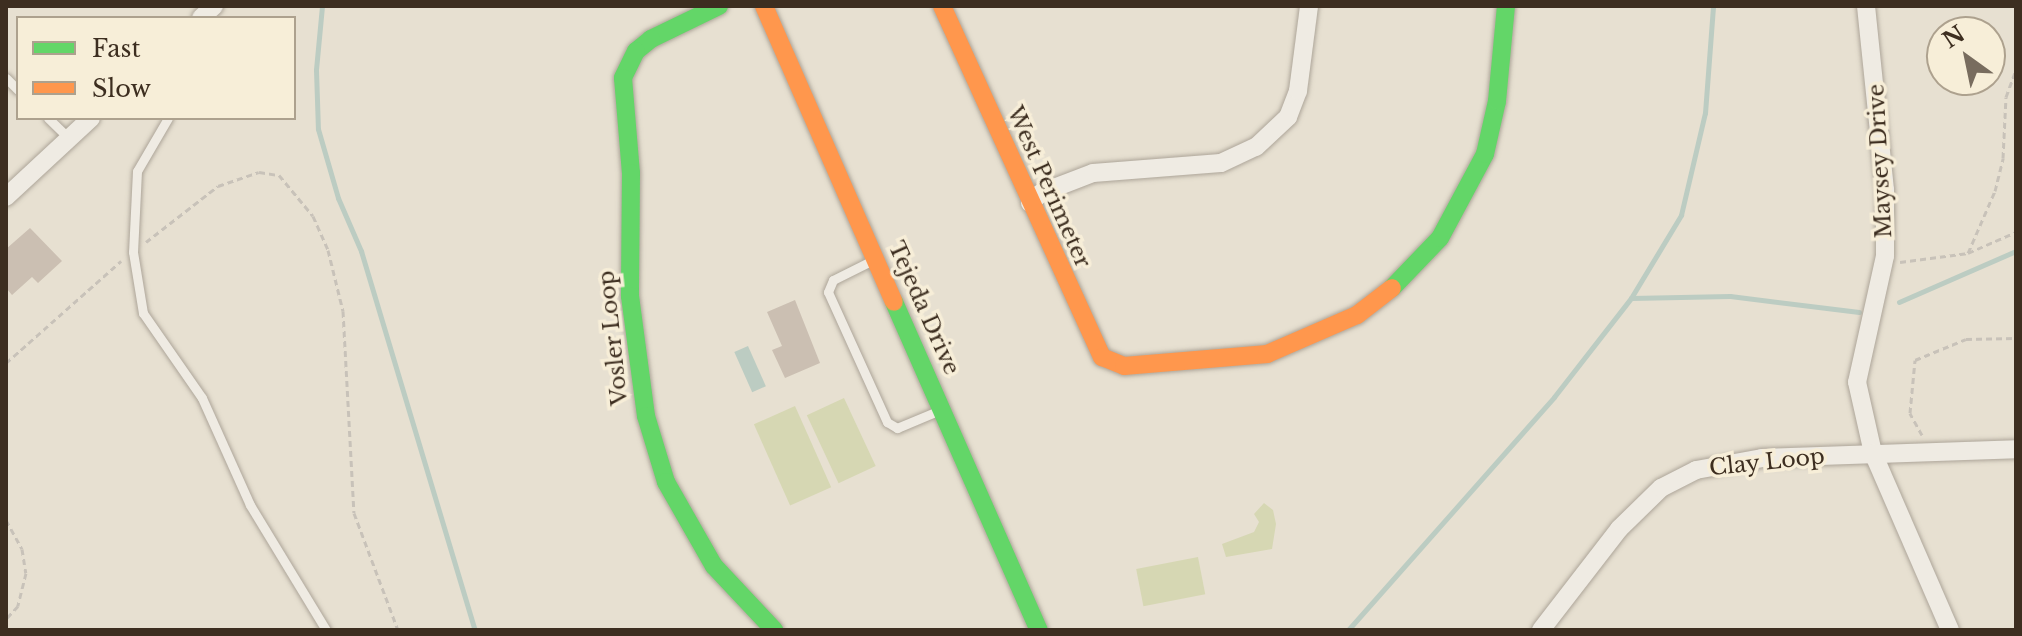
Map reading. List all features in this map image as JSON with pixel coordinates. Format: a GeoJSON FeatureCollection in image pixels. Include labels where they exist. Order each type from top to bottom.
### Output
{"type":"FeatureCollection","features":[{"type":"Feature","properties":{"kind":"street","name":"Vosler Loop"},"geometry":{"type":"LineString","coordinates":[[719,6],[651,39],[636,51],[623,78],[631,173],[630,296],[646,416],[666,482],[714,566],[774,630]]}},
{"type":"Feature","properties":{"kind":"street","name":"Tejeda Drive"},"geometry":{"type":"LineString","coordinates":[[764,6],[1039,630]]}},
{"type":"Feature","properties":{"kind":"street","name":"West Perimeter"},"geometry":{"type":"LineString","coordinates":[[942,6],[1102,357],[1131,365],[1267,354],[1357,315],[1399,283],[1440,238],[1485,154],[1506,6]]}},
{"type":"Feature","properties":{"kind":"street"},"geometry":{"type":"LineString","coordinates":[[1030,203],[1041,193],[1093,173],[1221,163],[1256,147],[1288,117],[1298,91],[1309,6]]}},
{"type":"Feature","properties":{"kind":"street","name":"Maysey Drive"},"geometry":{"type":"LineString","coordinates":[[1866,6],[1885,190],[1884,264],[1857,382],[1873,453],[1950,630]]}},
{"type":"Feature","properties":{"kind":"street"},"geometry":{"type":"LineString","coordinates":[[6,197],[89,120]]}},
{"type":"Feature","properties":{"kind":"street","name":"Clay Loop"},"geometry":{"type":"LineString","coordinates":[[1541,630],[1619,529],[1661,488],[1718,465],[1873,453],[2016,449]]}},
{"type":"Feature","properties":{"kind":"lane"},"geometry":{"type":"LineString","coordinates":[[50,120],[69,138]]}},
{"type":"Feature","properties":{"kind":"lane"},"geometry":{"type":"LineString","coordinates":[[167,120],[137,171],[133,252],[143,313],[202,398],[250,505],[326,630]]}},
{"type":"Feature","properties":{"kind":"lane"},"geometry":{"type":"LineString","coordinates":[[876,259],[833,280],[828,292],[887,422],[897,428],[943,409]]}},
{"type":"Feature","properties":{"kind":"path"},"geometry":{"type":"LineString","coordinates":[[1968,253],[1995,191],[2003,158],[2006,97],[2016,70]]}},
{"type":"Feature","properties":{"kind":"path"},"geometry":{"type":"LineString","coordinates":[[6,363],[64,307],[238,175],[279,175],[296,190],[328,250],[343,311],[354,513],[398,630]]}},
{"type":"Feature","properties":{"kind":"path"},"geometry":{"type":"LineString","coordinates":[[1884,264],[1968,253],[2016,232]]}},
{"type":"Feature","properties":{"kind":"path"},"geometry":{"type":"LineString","coordinates":[[1928,452],[1910,413],[1915,360],[1966,339],[2016,338]]}},
{"type":"Feature","properties":{"kind":"path"},"geometry":{"type":"LineString","coordinates":[[6,520],[22,549],[26,573],[18,606],[6,619]]}},
{"type":"Feature","properties":{"kind":"green space"},"geometry":{"type":"Polygon","coordinates":[[[844,398],[876,466],[839,483],[807,415],[844,398]]]}},
{"type":"Feature","properties":{"kind":"green space"},"geometry":{"type":"Polygon","coordinates":[[[795,406],[831,487],[790,506],[754,424],[795,406]]]}},
{"type":"Feature","properties":{"kind":"green space"},"geometry":{"type":"Polygon","coordinates":[[[1264,503],[1273,510],[1276,524],[1272,549],[1226,557],[1222,544],[1254,532],[1259,522],[1254,514],[1264,503]]]}},
{"type":"Feature","properties":{"kind":"green space"},"geometry":{"type":"Polygon","coordinates":[[[1198,557],[1205,594],[1143,606],[1136,569],[1198,557]]]}},
{"type":"Feature","properties":{"kind":"shaded area"},"geometry":{"type":"Polygon","coordinates":[[[748,346],[766,386],[752,392],[734,352],[748,346]]]}},
{"type":"Feature","properties":{"kind":"building"},"geometry":{"type":"Polygon","coordinates":[[[30,228],[62,261],[38,283],[32,277],[12,295],[6,288],[6,249],[30,228]]]}},
{"type":"Feature","properties":{"kind":"building"},"geometry":{"type":"Polygon","coordinates":[[[795,300],[820,363],[785,378],[772,350],[782,346],[767,312],[795,300]]]}},
{"type":"Feature","properties":{"kind":"waterway"},"geometry":{"type":"LineString","coordinates":[[322,6],[316,70],[318,129],[338,198],[361,251],[475,630]]}},
{"type":"Feature","properties":{"kind":"waterway"},"geometry":{"type":"LineString","coordinates":[[1348,630],[1554,397],[1631,298],[1681,215],[1705,113],[1713,6]]}},
{"type":"Feature","properties":{"kind":"waterway"},"geometry":{"type":"LineString","coordinates":[[1899,302],[2016,251]]}},
{"type":"Feature","properties":{"kind":"waterway"},"geometry":{"type":"LineString","coordinates":[[1631,298],[1730,296],[1859,312]]}},
{"type":"Feature","properties":{"kind":"traffic: fast"},"geometry":{"type":"LineString","coordinates":[[719,6],[651,39],[636,51],[623,78],[631,173],[630,296],[646,416],[666,482],[714,566],[774,630]]}},
{"type":"Feature","properties":{"kind":"traffic: fast"},"geometry":{"type":"LineString","coordinates":[[1392,288],[1440,238],[1485,154],[1497,101],[1506,6]]}},
{"type":"Feature","properties":{"kind":"traffic: fast"},"geometry":{"type":"LineString","coordinates":[[894,302],[1039,630]]}},
{"type":"Feature","properties":{"kind":"traffic: slow"},"geometry":{"type":"LineString","coordinates":[[764,6],[894,302]]}},
{"type":"Feature","properties":{"kind":"traffic: slow"},"geometry":{"type":"LineString","coordinates":[[942,6],[1102,357],[1124,366],[1267,354],[1357,315],[1392,288]]}}]}
